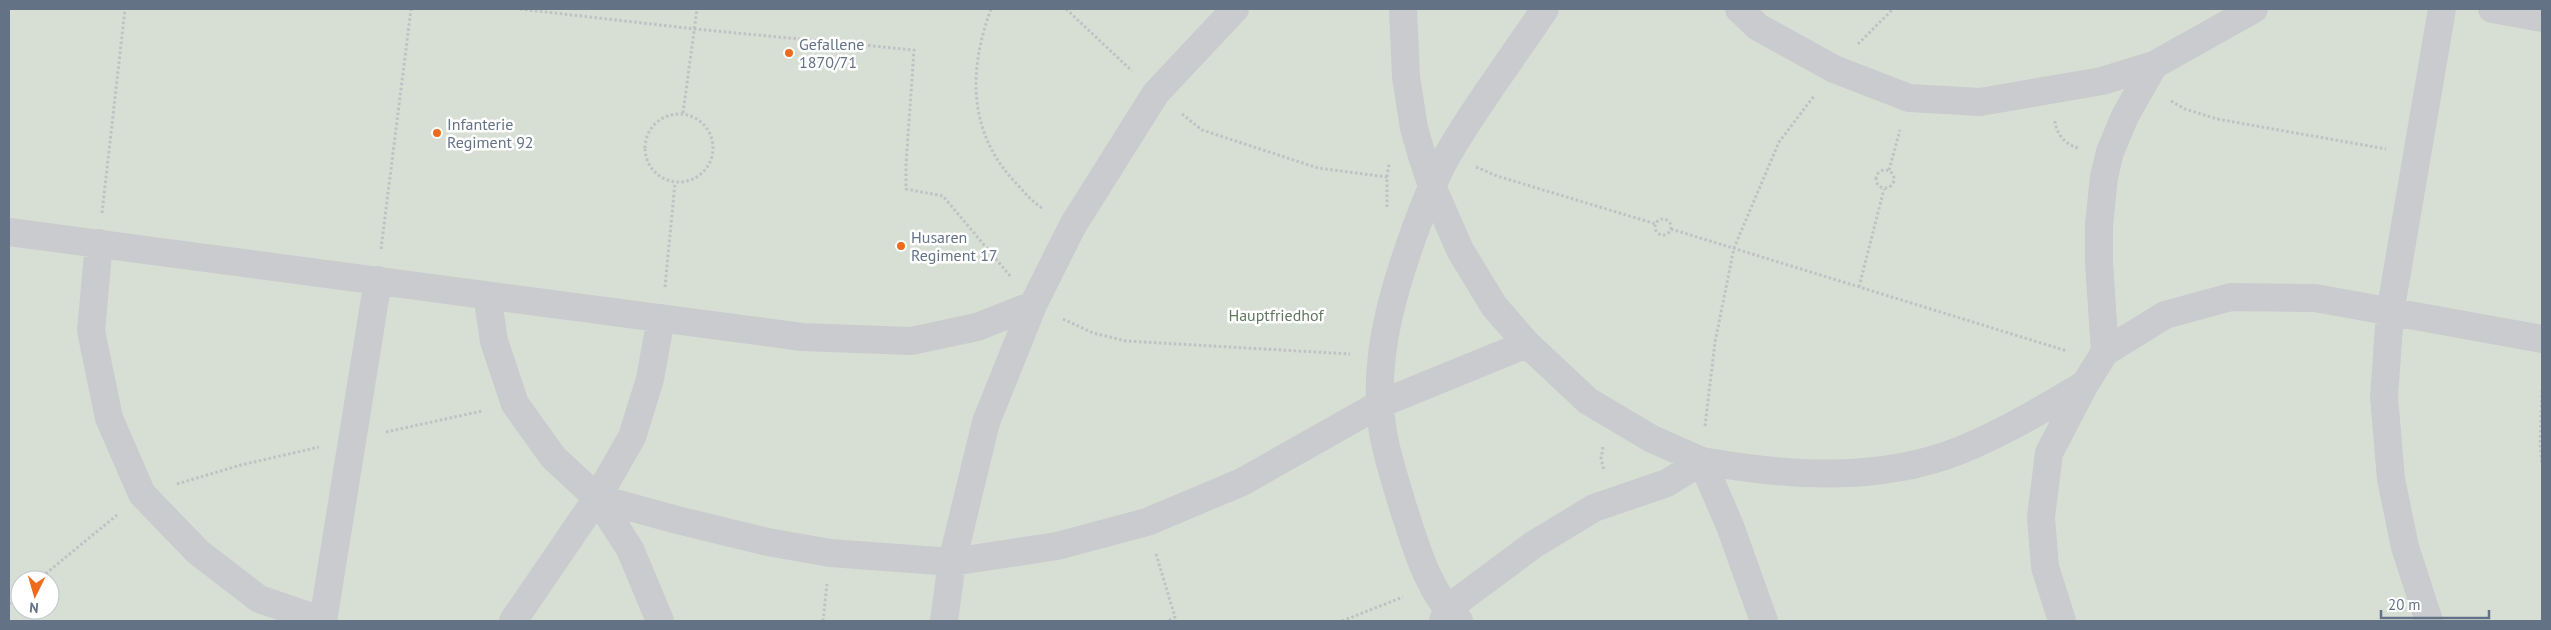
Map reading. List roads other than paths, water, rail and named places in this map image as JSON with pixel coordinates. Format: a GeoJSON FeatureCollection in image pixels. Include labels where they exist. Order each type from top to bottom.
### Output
{"type":"FeatureCollection","features":[{"type":"Feature","properties":{"kind":"lane"},"geometry":{"type":"LineString","coordinates":[[944,621],[952,562],[986,422],[1033,305],[1073,226],[1156,93],[1235,9]]}},
{"type":"Feature","properties":{"kind":"lane"},"geometry":{"type":"LineString","coordinates":[[1403,9],[1407,86],[1414,128],[1432,186],[1460,250],[1494,306],[1527,344],[1588,400],[1652,439],[1702,461],[1743,469],[1837,475],[1910,466],[1960,450],[2022,421],[2165,315],[2231,298],[2315,298],[2542,339]]}},
{"type":"Feature","properties":{"kind":"lane"},"geometry":{"type":"LineString","coordinates":[[1545,9],[1449,154],[1432,186],[1395,287],[1381,356],[1380,404],[1388,460],[1411,531],[1432,585],[1450,617],[1533,546],[1594,508],[1667,483],[1702,461]]}},
{"type":"Feature","properties":{"kind":"lane"},"geometry":{"type":"LineString","coordinates":[[1739,9],[1758,27],[1834,69],[1909,98],[1980,102],[2102,81],[2154,66],[2254,9]]}},
{"type":"Feature","properties":{"kind":"lane"},"geometry":{"type":"LineString","coordinates":[[2428,621],[2405,548],[2391,479],[2384,396],[2390,313],[2442,9]]}},
{"type":"Feature","properties":{"kind":"lane"},"geometry":{"type":"LineString","coordinates":[[2492,9],[2542,18]]}},
{"type":"Feature","properties":{"kind":"lane"},"geometry":{"type":"LineString","coordinates":[[2062,621],[2045,567],[2041,517],[2049,454],[2096,365],[2099,225],[2104,177],[2110,152],[2125,116],[2154,66]]}},
{"type":"Feature","properties":{"kind":"lane"},"geometry":{"type":"LineString","coordinates":[[9,232],[487,295],[662,306],[802,337],[911,341],[977,327],[1033,305]]}},
{"type":"Feature","properties":{"kind":"lane"},"geometry":{"type":"LineString","coordinates":[[99,243],[91,331],[109,418],[142,494],[198,552],[259,599],[324,621],[378,280]]}},
{"type":"Feature","properties":{"kind":"lane"},"geometry":{"type":"LineString","coordinates":[[487,295],[494,341],[514,404],[553,457],[597,498],[630,548],[660,621]]}},
{"type":"Feature","properties":{"kind":"lane"},"geometry":{"type":"LineString","coordinates":[[513,621],[597,498],[632,437],[650,379],[662,306]]}},
{"type":"Feature","properties":{"kind":"lane"},"geometry":{"type":"LineString","coordinates":[[597,498],[686,522],[830,554],[952,562],[1057,546],[1147,522],[1242,482],[1380,404],[1527,344]]}},
{"type":"Feature","properties":{"kind":"lane"},"geometry":{"type":"LineString","coordinates":[[1702,461],[1730,526],[1764,621]]}},
{"type":"Feature","properties":{"kind":"place","name":"Gefallene 1870/71"},"geometry":{"type":"Point","coordinates":[789,53]}},
{"type":"Feature","properties":{"kind":"place","name":"Infanterie Regiment 92"},"geometry":{"type":"Point","coordinates":[437,133]}},
{"type":"Feature","properties":{"kind":"place","name":"Husaren Regiment 17"},"geometry":{"type":"Point","coordinates":[901,246]}},
{"type":"Feature","properties":{"kind":"park label","name":"Hauptfriedhof"},"geometry":{"type":"Point","coordinates":[1276,315]}}]}
